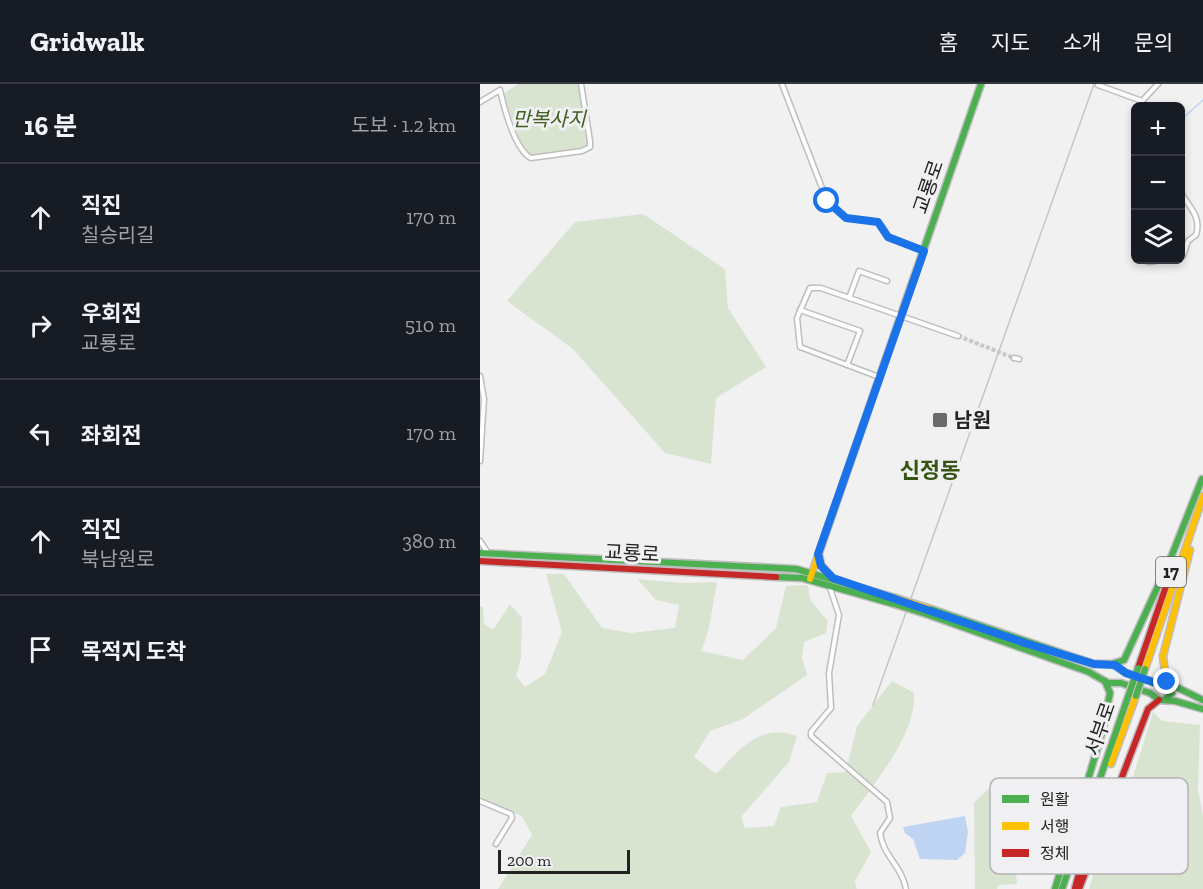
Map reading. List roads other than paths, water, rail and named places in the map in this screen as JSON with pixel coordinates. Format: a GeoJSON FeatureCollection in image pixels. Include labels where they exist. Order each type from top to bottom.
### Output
{"type":"FeatureCollection","features":[{"type":"Feature","properties":{"kind":"main road","name":"교룡로"},"geometry":{"type":"LineString","coordinates":[[811,575],[879,377],[903,316],[981,84]]}},
{"type":"Feature","properties":{"kind":"main road"},"geometry":{"type":"LineString","coordinates":[[1088,778],[1102,733],[1110,693],[1102,670],[1124,660],[1170,560],[1203,477]]}},
{"type":"Feature","properties":{"kind":"main road","name":"서부로"},"geometry":{"type":"LineString","coordinates":[[1106,778],[1203,477]]}},
{"type":"Feature","properties":{"kind":"main road","name":"서부로"},"geometry":{"type":"LineString","coordinates":[[1141,668],[1203,496]]}},
{"type":"Feature","properties":{"kind":"main road"},"geometry":{"type":"LineString","coordinates":[[1122,778],[1148,709],[1172,693],[1163,656],[1183,574],[1203,508]]}},
{"type":"Feature","properties":{"kind":"main road","name":"교룡로"},"geometry":{"type":"LineString","coordinates":[[480,553],[811,575]]}},
{"type":"Feature","properties":{"kind":"main road"},"geometry":{"type":"LineString","coordinates":[[818,554],[821,566],[833,578]]}},
{"type":"Feature","properties":{"kind":"main road","name":"교룡로"},"geometry":{"type":"LineString","coordinates":[[480,561],[811,575]]}},
{"type":"Feature","properties":{"kind":"main road"},"geometry":{"type":"LineString","coordinates":[[811,575],[833,578],[895,601],[1025,643],[1109,665],[1153,682],[1168,683],[1203,700]]}},
{"type":"Feature","properties":{"kind":"main road"},"geometry":{"type":"LineString","coordinates":[[811,575],[828,585],[895,601]]}},
{"type":"Feature","properties":{"kind":"main road"},"geometry":{"type":"LineString","coordinates":[[927,611],[1104,680],[1150,693],[1162,700],[1203,709]]}},
{"type":"Feature","properties":{"kind":"main road","name":"서부로"},"geometry":{"type":"LineString","coordinates":[[1103,778],[1133,695]]}},
{"type":"Feature","properties":{"kind":"main road"},"geometry":{"type":"LineString","coordinates":[[1055,889],[1060,874]]}},
{"type":"Feature","properties":{"kind":"main road","name":"서부로"},"geometry":{"type":"LineString","coordinates":[[1062,889],[1067,874]]}},
{"type":"Feature","properties":{"kind":"main road","name":"서부로"},"geometry":{"type":"LineString","coordinates":[[1074,889],[1078,874]]}},
{"type":"Feature","properties":{"kind":"main road"},"geometry":{"type":"LineString","coordinates":[[1079,889],[1085,874]]}},
{"type":"Feature","properties":{"kind":"street"},"geometry":{"type":"LineString","coordinates":[[480,102],[500,90],[517,142],[531,158],[587,149],[590,141],[581,84]]}},
{"type":"Feature","properties":{"kind":"street"},"geometry":{"type":"LineString","coordinates":[[782,84],[827,201],[846,218],[878,222],[888,237],[924,251]]}},
{"type":"Feature","properties":{"kind":"street"},"geometry":{"type":"LineString","coordinates":[[1098,86],[1142,101],[1158,84]]}},
{"type":"Feature","properties":{"kind":"street"},"geometry":{"type":"LineString","coordinates":[[1185,198],[1196,214],[1198,224],[1197,232],[1188,241],[1185,250]]}},
{"type":"Feature","properties":{"kind":"street"},"geometry":{"type":"LineString","coordinates":[[849,298],[859,271],[887,281]]}},
{"type":"Feature","properties":{"kind":"street"},"geometry":{"type":"LineString","coordinates":[[879,377],[800,347],[797,318],[807,291],[813,287],[958,336]]}},
{"type":"Feature","properties":{"kind":"street"},"geometry":{"type":"LineString","coordinates":[[800,310],[860,331],[847,365]]}},
{"type":"Feature","properties":{"kind":"street"},"geometry":{"type":"LineString","coordinates":[[480,376],[484,399],[480,461]]}},
{"type":"Feature","properties":{"kind":"street"},"geometry":{"type":"LineString","coordinates":[[480,541],[489,553]]}},
{"type":"Feature","properties":{"kind":"street"},"geometry":{"type":"LineString","coordinates":[[828,585],[839,615],[829,673],[831,708],[811,732],[811,736],[887,802],[890,818],[880,833],[882,847],[904,879],[906,889]]}},
{"type":"Feature","properties":{"kind":"street"},"geometry":{"type":"LineString","coordinates":[[480,801],[511,814],[512,818],[496,844]]}},
{"type":"Feature","properties":{"kind":"water"},"geometry":{"type":"Polygon","coordinates":[[[965,816],[968,832],[965,853],[957,860],[920,859],[913,839],[905,833],[903,827],[965,816]]]}},
{"type":"Feature","properties":{"kind":"waterway"},"geometry":{"type":"LineString","coordinates":[[1185,116],[1203,100]]}},
{"type":"Feature","properties":{"kind":"tunnel"},"geometry":{"type":"LineString","coordinates":[[958,336],[1014,358]]}},
{"type":"Feature","properties":{"kind":"railway"},"geometry":{"type":"LineString","coordinates":[[873,705],[1094,84]]}},
{"type":"Feature","properties":{"kind":"place","name":"남원"},"geometry":{"type":"Point","coordinates":[940,420]}},
{"type":"Feature","properties":{"kind":"district","name":"신정동"},"geometry":{"type":"Point","coordinates":[930,470]}},
{"type":"Feature","properties":{"kind":"park label","name":"만복사지"},"geometry":{"type":"Point","coordinates":[549,119]}}]}
